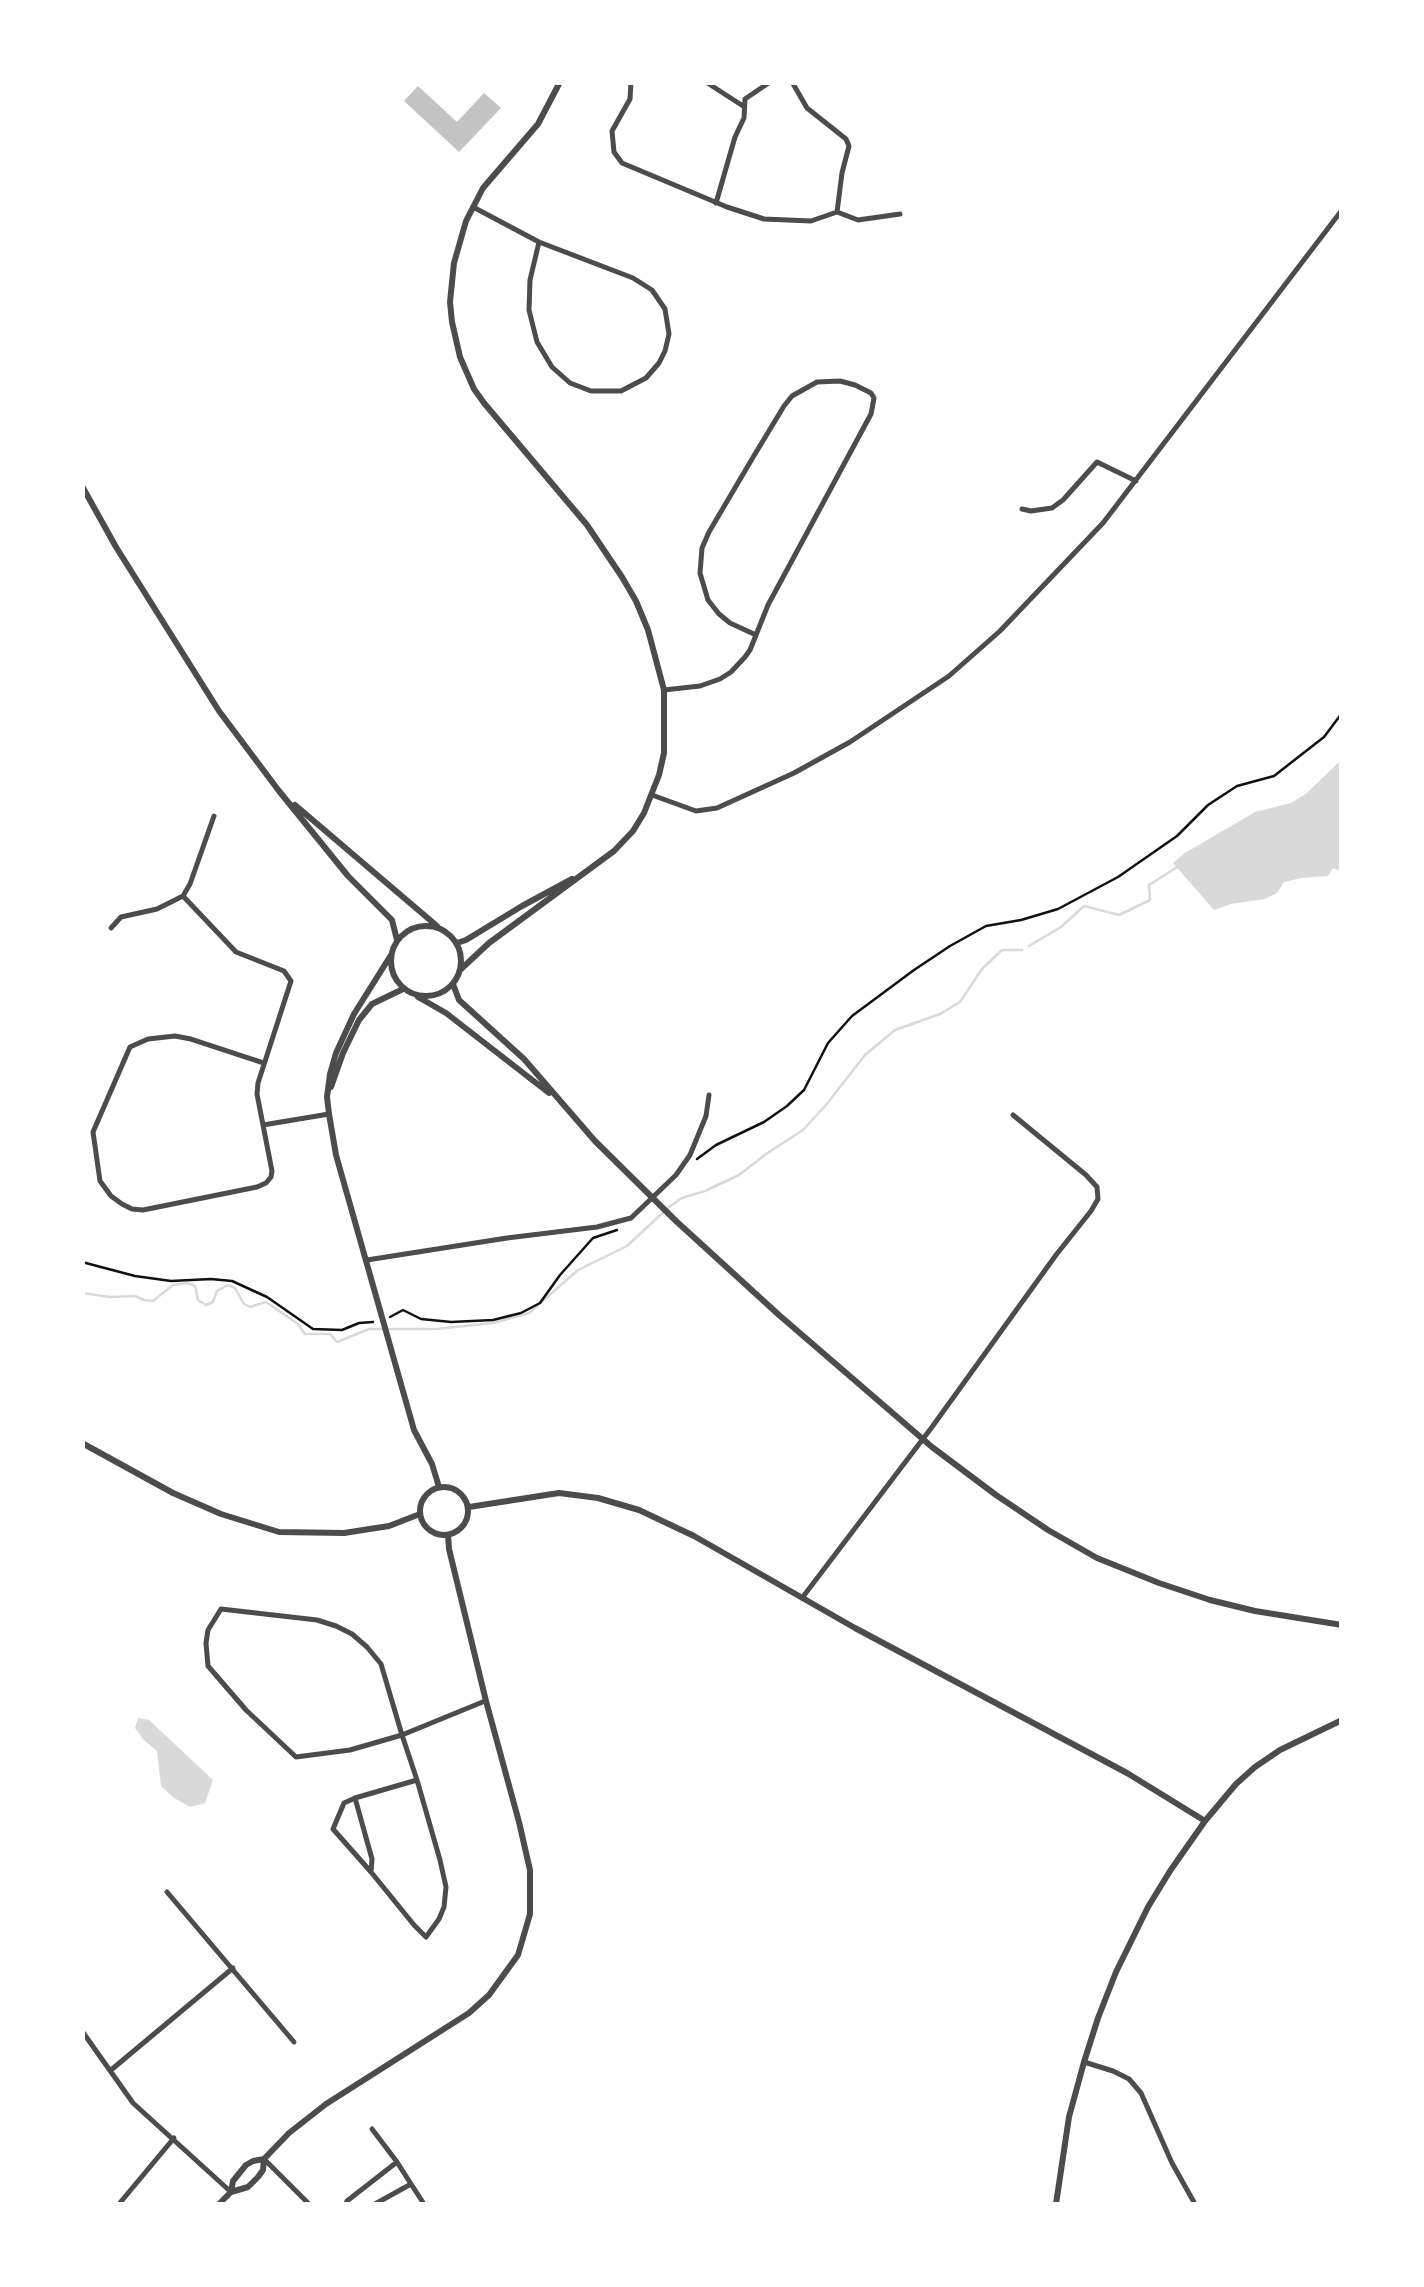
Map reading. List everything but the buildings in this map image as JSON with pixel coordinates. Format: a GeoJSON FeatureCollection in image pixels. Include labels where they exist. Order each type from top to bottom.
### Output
{"type":"FeatureCollection","features":[{"type":"Feature","properties":{"kind":"street"},"geometry":{"type":"LineString","coordinates":[[328,1097],[343,1053],[359,1020],[372,1004],[408,991],[424,996],[436,994],[453,984],[460,970],[489,942],[614,852],[634,831],[652,795],[664,753],[664,690],[648,630],[622,577],[588,526],[474,389],[456,340],[450,302],[456,252],[473,207],[484,188],[538,124],[560,82]]}},
{"type":"Feature","properties":{"kind":"street"},"geometry":{"type":"LineString","coordinates":[[631,82],[626,109],[612,131],[616,156],[622,164],[716,203],[764,218],[811,221],[837,212],[858,220],[900,214]]}},
{"type":"Feature","properties":{"kind":"street"},"geometry":{"type":"LineString","coordinates":[[706,82],[743,106]]}},
{"type":"Feature","properties":{"kind":"street"},"geometry":{"type":"LineString","coordinates":[[716,203],[744,118],[745,99],[770,82]]}},
{"type":"Feature","properties":{"kind":"street"},"geometry":{"type":"LineString","coordinates":[[792,82],[807,108],[850,146],[837,212]]}},
{"type":"Feature","properties":{"kind":"street"},"geometry":{"type":"LineString","coordinates":[[473,207],[540,242],[644,283],[656,295],[668,318],[668,342],[659,363],[646,378],[621,391],[591,392],[552,367],[537,342],[528,310],[530,280],[540,242]]}},
{"type":"Feature","properties":{"kind":"street"},"geometry":{"type":"LineString","coordinates":[[652,795],[696,811],[717,808],[850,742],[949,676],[1000,631],[1103,523],[1342,210]]}},
{"type":"Feature","properties":{"kind":"street"},"geometry":{"type":"LineString","coordinates":[[664,690],[720,680],[740,664],[756,634],[768,605],[874,405],[871,393],[855,385],[817,382],[792,396],[702,548],[700,573],[708,600],[730,623],[756,634]]}},
{"type":"Feature","properties":{"kind":"street"},"geometry":{"type":"LineString","coordinates":[[1022,509],[1052,508],[1097,462],[1136,482]]}},
{"type":"Feature","properties":{"kind":"street"},"geometry":{"type":"LineString","coordinates":[[82,486],[116,548],[219,711],[348,876],[392,920],[396,940],[391,956],[354,1014],[336,1053],[330,1074],[329,1114],[336,1155],[414,1430],[440,1487]]}},
{"type":"Feature","properties":{"kind":"street"},"geometry":{"type":"LineString","coordinates":[[278,791],[449,934],[461,956],[460,970]]}},
{"type":"Feature","properties":{"kind":"street"},"geometry":{"type":"LineString","coordinates":[[111,928],[121,917],[157,908],[183,896],[214,816]]}},
{"type":"Feature","properties":{"kind":"street"},"geometry":{"type":"LineString","coordinates":[[456,943],[595,867]]}},
{"type":"Feature","properties":{"kind":"street"},"geometry":{"type":"LineString","coordinates":[[183,896],[236,952],[284,971],[291,981],[258,1094],[271,1177],[257,1187],[143,1210],[122,1204],[104,1189],[92,1143],[93,1132],[130,1047],[148,1039],[175,1036],[264,1063]]}},
{"type":"Feature","properties":{"kind":"street"},"geometry":{"type":"LineString","coordinates":[[396,940],[416,926],[439,928]]}},
{"type":"Feature","properties":{"kind":"street"},"geometry":{"type":"LineString","coordinates":[[391,956],[393,974],[408,991],[446,1013],[558,1100]]}},
{"type":"Feature","properties":{"kind":"street"},"geometry":{"type":"LineString","coordinates":[[453,984],[458,1000],[524,1058],[558,1100],[676,1221],[932,1447],[996,1496],[1097,1558],[1159,1583],[1210,1600],[1342,1625]]}},
{"type":"Feature","properties":{"kind":"street"},"geometry":{"type":"LineString","coordinates":[[368,1260],[597,1227],[631,1218],[676,1175],[690,1155],[706,1116],[709,1094]]}},
{"type":"Feature","properties":{"kind":"street"},"geometry":{"type":"LineString","coordinates":[[264,1125],[329,1114]]}},
{"type":"Feature","properties":{"kind":"street"},"geometry":{"type":"LineString","coordinates":[[802,1598],[1098,1199],[1097,1187],[1086,1175],[1013,1115]]}},
{"type":"Feature","properties":{"kind":"street"},"geometry":{"type":"LineString","coordinates":[[82,1443],[173,1493],[221,1514],[279,1532],[344,1534],[389,1526],[420,1514]]}},
{"type":"Feature","properties":{"kind":"street"},"geometry":{"type":"LineString","coordinates":[[440,1487],[459,1491],[469,1508],[465,1524],[448,1535],[432,1532],[420,1514],[424,1498],[440,1487]]}},
{"type":"Feature","properties":{"kind":"street"},"geometry":{"type":"LineString","coordinates":[[469,1508],[559,1493],[598,1498],[638,1510],[694,1536],[1127,1773],[1205,1821]]}},
{"type":"Feature","properties":{"kind":"street"},"geometry":{"type":"LineString","coordinates":[[219,2204],[246,2165],[264,2159],[326,2104],[469,2013],[489,1994],[518,1955],[530,1914],[530,1870],[448,1535]]}},
{"type":"Feature","properties":{"kind":"street"},"geometry":{"type":"LineString","coordinates":[[416,1780],[344,1803],[334,1829],[426,1937],[444,1907],[446,1887],[440,1860],[416,1780],[402,1735],[381,1664],[352,1634],[317,1620],[221,1609],[213,1618],[206,1643],[208,1666],[257,1722],[296,1758],[350,1750],[402,1735],[486,1701]]}},
{"type":"Feature","properties":{"kind":"street"},"geometry":{"type":"LineString","coordinates":[[1056,2204],[1069,2116],[1104,2002],[1136,1930],[1170,1871],[1227,1794],[1255,1767],[1280,1750],[1342,1720]]}},
{"type":"Feature","properties":{"kind":"street"},"geometry":{"type":"LineString","coordinates":[[355,1798],[372,1859],[371,1872]]}},
{"type":"Feature","properties":{"kind":"street"},"geometry":{"type":"LineString","coordinates":[[167,1892],[294,2042]]}},
{"type":"Feature","properties":{"kind":"street"},"geometry":{"type":"LineString","coordinates":[[111,2070],[233,1968]]}},
{"type":"Feature","properties":{"kind":"street"},"geometry":{"type":"LineString","coordinates":[[82,2031],[133,2103],[230,2192]]}},
{"type":"Feature","properties":{"kind":"street"},"geometry":{"type":"LineString","coordinates":[[1084,2062],[1129,2079],[1142,2093],[1172,2164],[1195,2204]]}},
{"type":"Feature","properties":{"kind":"street"},"geometry":{"type":"LineString","coordinates":[[372,2130],[424,2204]]}},
{"type":"Feature","properties":{"kind":"street"},"geometry":{"type":"LineString","coordinates":[[120,2204],[174,2138]]}},
{"type":"Feature","properties":{"kind":"street"},"geometry":{"type":"LineString","coordinates":[[230,2192],[248,2187],[258,2178],[264,2159]]}},
{"type":"Feature","properties":{"kind":"street"},"geometry":{"type":"LineString","coordinates":[[264,2159],[309,2204]]}},
{"type":"Feature","properties":{"kind":"street"},"geometry":{"type":"LineString","coordinates":[[346,2204],[396,2162]]}},
{"type":"Feature","properties":{"kind":"street"},"geometry":{"type":"LineString","coordinates":[[375,2204],[411,2184]]}},
{"type":"Feature","properties":{"kind":"path"},"geometry":{"type":"LineString","coordinates":[[690,1165],[716,1145],[788,1106],[804,1090],[828,1043],[852,1016],[902,978],[986,926],[1058,909],[1118,877],[1177,836],[1208,805],[1237,786],[1274,776],[1324,737],[1342,713]]}},
{"type":"Feature","properties":{"kind":"path"},"geometry":{"type":"LineString","coordinates":[[403,1310],[421,1318],[450,1322],[521,1314],[540,1302],[593,1238],[618,1230]]}},
{"type":"Feature","properties":{"kind":"path"},"geometry":{"type":"LineString","coordinates":[[82,1262],[172,1281],[232,1281],[267,1297],[313,1329],[336,1330],[358,1324]]}},
{"type":"Feature","properties":{"kind":"shaded area"},"geometry":{"type":"Polygon","coordinates":[[[1341,760],[1341,871],[1333,868],[1328,876],[1284,882],[1277,893],[1265,899],[1214,910],[1173,863],[1255,812],[1291,803],[1341,760]]]}},
{"type":"Feature","properties":{"kind":"shaded area"},"geometry":{"type":"Polygon","coordinates":[[[138,1718],[149,1720],[213,1780],[205,1803],[190,1807],[161,1786],[157,1751],[135,1728],[138,1718]]]}},
{"type":"Feature","properties":{"kind":"waterway"},"geometry":{"type":"LineString","coordinates":[[1029,946],[1061,927],[1084,906],[1119,915],[1150,900],[1149,885],[1177,867]]}},
{"type":"Feature","properties":{"kind":"waterway"},"geometry":{"type":"LineString","coordinates":[[82,1293],[153,1301],[173,1285],[188,1283],[195,1286],[198,1300],[206,1305],[228,1285],[235,1288],[244,1304],[250,1307],[266,1302],[298,1324],[305,1334],[330,1334],[337,1342],[369,1329],[436,1329],[493,1323],[529,1313],[578,1270],[627,1246],[682,1198],[739,1175],[803,1130],[865,1055],[895,1030],[940,1014],[960,1002],[982,969],[1002,950],[1022,950]]}}]}
